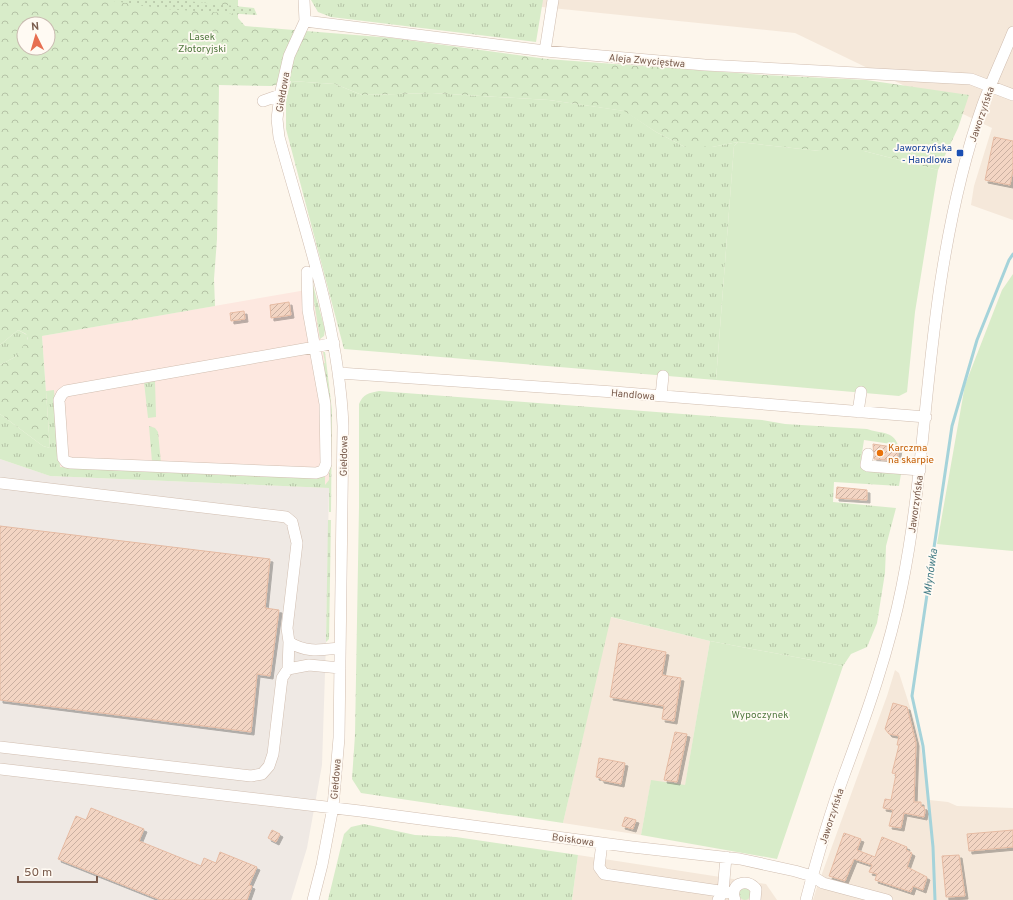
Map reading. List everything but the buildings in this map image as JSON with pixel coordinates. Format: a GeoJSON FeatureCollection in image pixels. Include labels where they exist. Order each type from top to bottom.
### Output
{"type":"FeatureCollection","features":[{"type":"Feature","properties":{"kind":"street"},"geometry":{"type":"LineString","coordinates":[[302,17],[304,0]]}},
{"type":"Feature","properties":{"kind":"street"},"geometry":{"type":"LineString","coordinates":[[546,51],[553,0]]}},
{"type":"Feature","properties":{"kind":"street","name":"Aleja Zwycięstwa"},"geometry":{"type":"LineString","coordinates":[[302,17],[546,51],[705,65],[971,79],[1013,95]]}},
{"type":"Feature","properties":{"kind":"street","name":"Giełdowa"},"geometry":{"type":"LineString","coordinates":[[302,17],[289,56],[280,96],[278,119],[279,138],[307,272],[334,343],[339,373],[344,426],[338,738],[333,807],[322,865],[313,900]]}},
{"type":"Feature","properties":{"kind":"street","name":"Jaworzyńska"},"geometry":{"type":"LineString","coordinates":[[806,900],[812,876],[844,776],[876,687],[891,632],[911,535],[926,417],[935,321],[950,232],[965,163],[990,86],[1013,32]]}},
{"type":"Feature","properties":{"kind":"street"},"geometry":{"type":"LineString","coordinates":[[263,101],[280,96]]}},
{"type":"Feature","properties":{"kind":"street"},"geometry":{"type":"LineString","coordinates":[[307,272],[308,310],[315,346],[326,410],[326,464],[324,469],[320,472],[71,463],[63,458],[59,400],[64,392],[315,346],[334,343]]}},
{"type":"Feature","properties":{"kind":"street","name":"Handlowa"},"geometry":{"type":"LineString","coordinates":[[339,373],[926,417]]}},
{"type":"Feature","properties":{"kind":"street"},"geometry":{"type":"LineString","coordinates":[[661,396],[663,376]]}},
{"type":"Feature","properties":{"kind":"street"},"geometry":{"type":"LineString","coordinates":[[858,412],[861,392]]}},
{"type":"Feature","properties":{"kind":"street"},"geometry":{"type":"LineString","coordinates":[[868,454],[866,465],[868,466],[920,470]]}},
{"type":"Feature","properties":{"kind":"street"},"geometry":{"type":"LineString","coordinates":[[0,483],[286,517],[292,522],[297,543],[287,628],[289,642],[288,668],[282,678],[273,754],[269,766],[262,774],[251,776],[0,747]]}},
{"type":"Feature","properties":{"kind":"street"},"geometry":{"type":"LineString","coordinates":[[289,642],[298,648],[309,650],[340,648]]}},
{"type":"Feature","properties":{"kind":"street"},"geometry":{"type":"LineString","coordinates":[[288,668],[310,664],[340,668]]}},
{"type":"Feature","properties":{"kind":"street","name":"Boiskowa"},"geometry":{"type":"LineString","coordinates":[[0,769],[333,807],[602,843],[726,857],[776,866],[812,876],[823,883],[887,900]]}},
{"type":"Feature","properties":{"kind":"street"},"geometry":{"type":"LineString","coordinates":[[602,843],[599,867],[604,874],[727,896]]}},
{"type":"Feature","properties":{"kind":"street"},"geometry":{"type":"LineString","coordinates":[[726,857],[727,896]]}},
{"type":"Feature","properties":{"kind":"street"},"geometry":{"type":"LineString","coordinates":[[727,896],[736,885],[747,882],[756,889],[755,900]]}},
{"type":"Feature","properties":{"kind":"shaded area"},"geometry":{"type":"Polygon","coordinates":[[[475,0],[1013,0],[1013,220],[971,205],[974,186],[992,128],[795,33],[475,0]]]}},
{"type":"Feature","properties":{"kind":"shaded area"},"geometry":{"type":"Polygon","coordinates":[[[312,289],[328,379],[330,488],[52,474],[42,336],[312,289]]]}},
{"type":"Feature","properties":{"kind":"shaded area"},"geometry":{"type":"Polygon","coordinates":[[[0,459],[50,476],[329,488],[322,765],[307,848],[291,900],[0,900],[0,459]]]}},
{"type":"Feature","properties":{"kind":"shaded area"},"geometry":{"type":"Polygon","coordinates":[[[610,617],[710,641],[685,786],[651,781],[641,835],[563,823],[610,617]]]}},
{"type":"Feature","properties":{"kind":"shaded area"},"geometry":{"type":"Polygon","coordinates":[[[895,670],[899,673],[919,735],[929,800],[948,802],[957,806],[1013,808],[1013,900],[813,900],[895,670]]]}},
{"type":"Feature","properties":{"kind":"shaded area"},"geometry":{"type":"Polygon","coordinates":[[[578,855],[766,884],[777,900],[572,900],[578,855]]]}},
{"type":"Feature","properties":{"kind":"green space","name":"Lasek Złotoryjski"},"geometry":{"type":"Polygon","coordinates":[[[0,0],[238,0],[238,18],[245,26],[392,38],[547,59],[764,75],[866,80],[969,95],[958,128],[938,170],[864,151],[820,151],[738,142],[712,147],[685,147],[656,132],[624,111],[549,100],[432,93],[362,95],[335,84],[291,81],[271,86],[219,85],[217,239],[214,279],[215,306],[42,336],[50,448],[43,446],[0,414],[0,365],[15,357],[28,339],[26,334],[18,330],[0,345],[0,0]]]}},
{"type":"Feature","properties":{"kind":"green space"},"geometry":{"type":"Polygon","coordinates":[[[107,0],[177,0],[254,8],[257,15],[165,9],[107,0]]]}},
{"type":"Feature","properties":{"kind":"green space"},"geometry":{"type":"Polygon","coordinates":[[[311,0],[543,0],[536,42],[331,17],[318,12],[311,0]]]}},
{"type":"Feature","properties":{"kind":"green space"},"geometry":{"type":"Polygon","coordinates":[[[291,81],[335,84],[362,95],[432,93],[549,100],[625,111],[656,132],[685,147],[712,147],[738,142],[734,146],[716,380],[344,349],[286,129],[286,100],[291,81]]]}},
{"type":"Feature","properties":{"kind":"green space"},"geometry":{"type":"Polygon","coordinates":[[[738,142],[820,151],[864,151],[938,170],[915,312],[907,392],[899,396],[716,380],[734,146],[738,142]]]}},
{"type":"Feature","properties":{"kind":"green space"},"geometry":{"type":"Polygon","coordinates":[[[1013,274],[1013,551],[937,544],[965,385],[1002,290],[1013,274]]]}},
{"type":"Feature","properties":{"kind":"green space"},"geometry":{"type":"Polygon","coordinates":[[[312,281],[325,330],[324,336],[320,339],[312,289],[312,281]]]}},
{"type":"Feature","properties":{"kind":"green space"},"geometry":{"type":"Polygon","coordinates":[[[18,330],[27,335],[28,341],[15,357],[0,365],[0,345],[18,330]]]}},
{"type":"Feature","properties":{"kind":"green space"},"geometry":{"type":"Polygon","coordinates":[[[323,352],[325,352],[332,410],[331,512],[329,512],[329,488],[50,476],[0,459],[0,414],[43,446],[50,448],[46,391],[54,390],[60,467],[325,477],[325,485],[329,480],[330,429],[322,364],[325,363],[323,352]]]}},
{"type":"Feature","properties":{"kind":"green space"},"geometry":{"type":"Polygon","coordinates":[[[155,380],[156,417],[148,418],[144,382],[155,380]]]}},
{"type":"Feature","properties":{"kind":"green space"},"geometry":{"type":"Polygon","coordinates":[[[379,391],[762,420],[785,424],[867,429],[886,433],[896,440],[898,445],[864,440],[860,466],[901,474],[899,486],[834,482],[833,502],[896,508],[886,546],[885,573],[877,623],[867,647],[851,654],[843,666],[710,641],[611,617],[563,823],[361,793],[352,779],[355,735],[359,507],[359,404],[362,398],[367,394],[379,391]]]}},
{"type":"Feature","properties":{"kind":"green space"},"geometry":{"type":"Polygon","coordinates":[[[149,426],[155,428],[158,432],[161,463],[152,462],[149,426]]]}},
{"type":"Feature","properties":{"kind":"green space"},"geometry":{"type":"Polygon","coordinates":[[[328,520],[331,520],[329,639],[326,642],[328,520]]]}},
{"type":"Feature","properties":{"kind":"green space","name":"Wypoczynek"},"geometry":{"type":"Polygon","coordinates":[[[710,641],[843,666],[777,859],[641,835],[651,780],[685,785],[710,641]]]}},
{"type":"Feature","properties":{"kind":"green space"},"geometry":{"type":"Polygon","coordinates":[[[364,824],[415,835],[456,837],[578,855],[572,900],[328,900],[344,834],[351,827],[364,824]]]}},
{"type":"Feature","properties":{"kind":"green space"},"geometry":{"type":"Polygon","coordinates":[[[747,888],[750,889],[750,899],[743,900],[740,899],[739,892],[740,889],[747,888]]]}},
{"type":"Feature","properties":{"kind":"waterway","name":"Młynówka"},"geometry":{"type":"LineString","coordinates":[[935,900],[933,847],[923,746],[912,696],[952,426],[977,340],[1009,260],[1013,254]]}},
{"type":"Feature","properties":{"kind":"place","name":"Jaworzyńska - Handlowa"},"geometry":{"type":"Point","coordinates":[960,153]}},
{"type":"Feature","properties":{"kind":"place","name":"Karczma na skarpie"},"geometry":{"type":"Point","coordinates":[880,453]}}]}
